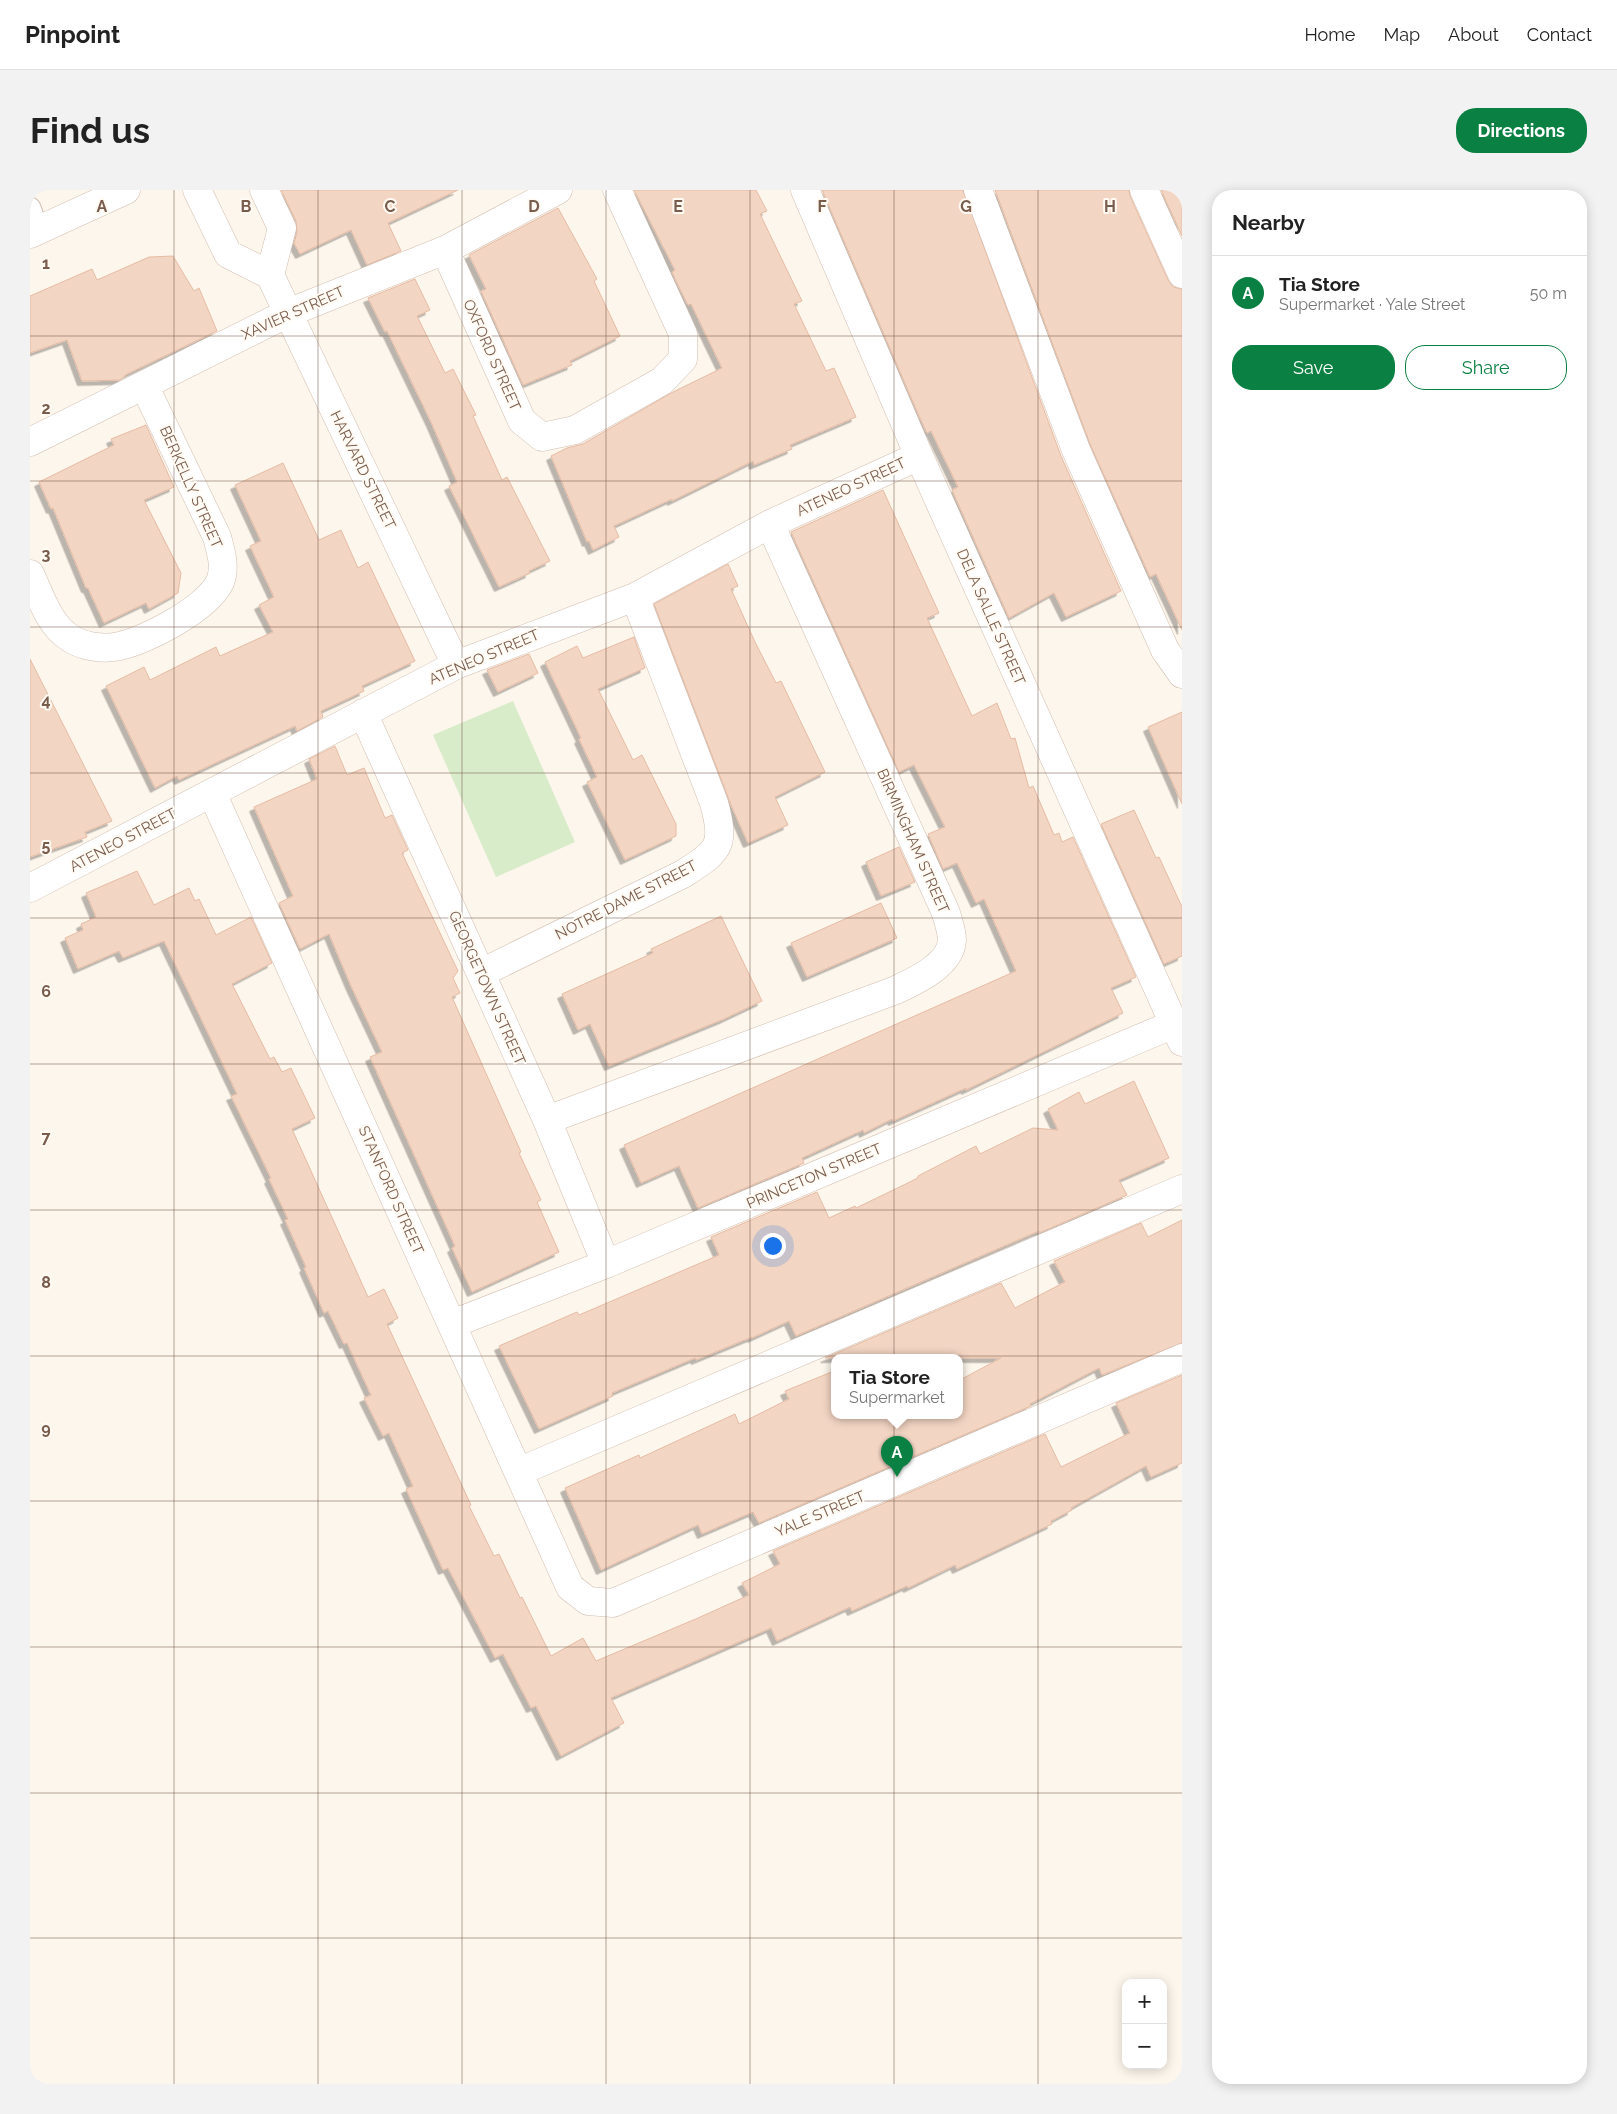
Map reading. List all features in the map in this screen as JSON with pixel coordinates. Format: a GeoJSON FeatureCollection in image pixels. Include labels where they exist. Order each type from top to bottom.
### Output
{"type":"FeatureCollection","features":[{"type":"Feature","properties":{"kind":"street"},"geometry":{"type":"LineString","coordinates":[[33,224],[126,190]]}},
{"type":"Feature","properties":{"kind":"street"},"geometry":{"type":"LineString","coordinates":[[197,190],[228,254],[270,275],[282,228],[264,190]]}},
{"type":"Feature","properties":{"kind":"street","name":"XAVIER STREET"},"geometry":{"type":"LineString","coordinates":[[30,442],[288,313],[445,250],[558,190]]}},
{"type":"Feature","properties":{"kind":"street","name":"OXFORD STREET"},"geometry":{"type":"LineString","coordinates":[[445,250],[522,421],[542,437],[575,430],[662,381],[684,359],[683,334],[617,190]]}},
{"type":"Feature","properties":{"kind":"street","name":"DELA SALLE STREET"},"geometry":{"type":"LineString","coordinates":[[805,190],[919,456],[1178,1033]]}},
{"type":"Feature","properties":{"kind":"street"},"geometry":{"type":"LineString","coordinates":[[978,190],[1076,450],[1165,650],[1182,674]]}},
{"type":"Feature","properties":{"kind":"street"},"geometry":{"type":"LineString","coordinates":[[1144,190],[1182,274]]}},
{"type":"Feature","properties":{"kind":"street","name":"HARVARD STREET"},"geometry":{"type":"LineString","coordinates":[[270,275],[456,665]]}},
{"type":"Feature","properties":{"kind":"street","name":"BERKELLY STREET"},"geometry":{"type":"LineString","coordinates":[[30,574],[53,620],[70,638],[92,647],[114,647],[133,643],[186,616],[208,600],[220,582],[224,565],[217,537],[144,385]]}},
{"type":"Feature","properties":{"kind":"street","name":"ATENEO STREET"},"geometry":{"type":"LineString","coordinates":[[30,888],[456,665],[635,597],[770,524],[919,456]]}},
{"type":"Feature","properties":{"kind":"street","name":"BIRMINGHAM STREET"},"geometry":{"type":"LineString","coordinates":[[547,1120],[896,990],[924,976],[944,959],[952,940],[946,913],[770,524]]}},
{"type":"Feature","properties":{"kind":"street","name":"NOTRE DAME STREET"},"geometry":{"type":"LineString","coordinates":[[480,973],[683,874],[704,860],[718,846],[721,828],[714,803],[635,597]]}},
{"type":"Feature","properties":{"kind":"street","name":"GEORGETOWN STREET"},"geometry":{"type":"LineString","coordinates":[[363,714],[547,1120],[606,1264]]}},
{"type":"Feature","properties":{"kind":"street","name":"STANFORD STREET"},"geometry":{"type":"LineString","coordinates":[[212,793],[570,1587]]}},
{"type":"Feature","properties":{"kind":"street","name":"PRINCETON STREET"},"geometry":{"type":"LineString","coordinates":[[452,1324],[606,1264],[1178,1033]]}},
{"type":"Feature","properties":{"kind":"street"},"geometry":{"type":"LineString","coordinates":[[518,1472],[1182,1189]]}},
{"type":"Feature","properties":{"kind":"street","name":"YALE STREET"},"geometry":{"type":"LineString","coordinates":[[570,1587],[588,1602],[613,1603],[1182,1358]]}},
{"type":"Feature","properties":{"kind":"green space"},"geometry":{"type":"Polygon","coordinates":[[[513,701],[575,842],[496,877],[433,735],[513,701]]]}},
{"type":"Feature","properties":{"kind":"building"},"geometry":{"type":"Polygon","coordinates":[[[281,190],[458,190],[388,223],[401,251],[367,265],[351,230],[300,254],[294,243],[297,232],[296,221],[281,190]]]}},
{"type":"Feature","properties":{"kind":"building"},"geometry":{"type":"Polygon","coordinates":[[[634,190],[756,190],[767,211],[760,214],[802,301],[794,304],[826,371],[834,368],[856,417],[790,445],[792,449],[754,465],[753,461],[672,501],[672,499],[614,526],[619,537],[593,550],[589,541],[587,542],[551,456],[567,448],[583,444],[673,392],[722,368],[691,304],[688,305],[677,283],[672,272],[675,270],[634,190]]]}},
{"type":"Feature","properties":{"kind":"building"},"geometry":{"type":"Polygon","coordinates":[[[822,190],[963,190],[1061,456],[1121,591],[1066,617],[1054,593],[1009,618],[952,490],[958,487],[931,431],[927,433],[919,416],[822,190]]]}},
{"type":"Feature","properties":{"kind":"building"},"geometry":{"type":"Polygon","coordinates":[[[995,190],[1129,190],[1168,280],[1173,287],[1182,289],[1182,630],[1156,574],[1150,577],[1090,444],[995,190]]]}},
{"type":"Feature","properties":{"kind":"building"},"geometry":{"type":"Polygon","coordinates":[[[1161,190],[1182,190],[1182,236],[1161,190]]]}},
{"type":"Feature","properties":{"kind":"building"},"geometry":{"type":"Polygon","coordinates":[[[558,208],[597,279],[594,281],[620,336],[570,361],[572,365],[523,385],[481,291],[486,289],[469,255],[558,208]]]}},
{"type":"Feature","properties":{"kind":"building"},"geometry":{"type":"Polygon","coordinates":[[[173,256],[194,291],[199,288],[217,331],[127,374],[120,380],[82,381],[67,340],[30,353],[30,296],[92,269],[97,280],[149,257],[173,256]]]}},
{"type":"Feature","properties":{"kind":"building"},"geometry":{"type":"Polygon","coordinates":[[[415,279],[430,310],[417,316],[445,373],[453,369],[476,415],[473,416],[502,480],[507,477],[550,561],[529,571],[530,573],[499,587],[449,486],[457,482],[431,422],[387,331],[385,332],[368,298],[415,279]]]}},
{"type":"Feature","properties":{"kind":"building"},"geometry":{"type":"Polygon","coordinates":[[[146,425],[174,487],[144,500],[181,573],[178,593],[149,609],[146,603],[104,623],[88,588],[86,588],[53,508],[51,509],[39,482],[114,445],[111,439],[146,425]]]}},
{"type":"Feature","properties":{"kind":"building"},"geometry":{"type":"Polygon","coordinates":[[[283,463],[319,540],[341,530],[358,568],[368,562],[415,661],[362,686],[364,691],[321,711],[323,717],[297,731],[295,726],[179,780],[177,776],[155,788],[106,686],[144,667],[150,680],[216,647],[220,656],[273,632],[259,605],[274,597],[250,546],[261,541],[235,485],[283,463]]]}},
{"type":"Feature","properties":{"kind":"building"},"geometry":{"type":"Polygon","coordinates":[[[883,490],[939,613],[927,618],[972,716],[997,703],[1011,739],[1015,738],[1029,788],[1033,786],[1054,835],[1059,833],[1062,842],[1073,837],[1136,977],[1111,988],[1123,1013],[966,1090],[966,1088],[893,1121],[892,1119],[864,1133],[863,1130],[802,1158],[804,1163],[698,1208],[679,1166],[641,1183],[624,1145],[1016,971],[984,899],[976,903],[957,863],[943,869],[928,834],[945,827],[914,765],[899,772],[791,532],[883,490]]]}},
{"type":"Feature","properties":{"kind":"building"},"geometry":{"type":"Polygon","coordinates":[[[728,564],[738,586],[731,589],[755,642],[776,683],[781,681],[825,772],[775,797],[788,825],[748,843],[731,805],[654,604],[728,564]]]}},
{"type":"Feature","properties":{"kind":"building"},"geometry":{"type":"Polygon","coordinates":[[[634,637],[645,668],[598,689],[633,760],[642,755],[676,824],[676,836],[625,860],[587,782],[597,777],[545,662],[577,646],[583,658],[634,637]]]}},
{"type":"Feature","properties":{"kind":"building"},"geometry":{"type":"Polygon","coordinates":[[[529,654],[538,673],[498,692],[487,670],[529,654]]]}},
{"type":"Feature","properties":{"kind":"building"},"geometry":{"type":"Polygon","coordinates":[[[30,659],[112,821],[85,832],[87,837],[30,857],[30,659]]]}},
{"type":"Feature","properties":{"kind":"building"},"geometry":{"type":"Polygon","coordinates":[[[1182,712],[1182,804],[1148,727],[1182,712]]]}},
{"type":"Feature","properties":{"kind":"building"},"geometry":{"type":"Polygon","coordinates":[[[335,746],[347,775],[364,768],[385,818],[392,815],[408,850],[402,853],[458,971],[453,978],[460,993],[452,997],[521,1152],[519,1153],[541,1200],[537,1202],[559,1252],[472,1292],[452,1248],[455,1246],[370,1057],[382,1052],[329,934],[300,949],[279,903],[293,896],[254,807],[317,779],[309,759],[335,746]]]}},
{"type":"Feature","properties":{"kind":"building"},"geometry":{"type":"Polygon","coordinates":[[[1134,810],[1156,858],[1159,857],[1182,907],[1182,956],[1164,964],[1101,824],[1134,810]]]}},
{"type":"Feature","properties":{"kind":"building"},"geometry":{"type":"Polygon","coordinates":[[[899,847],[915,882],[881,896],[866,862],[899,847]]]}},
{"type":"Feature","properties":{"kind":"building"},"geometry":{"type":"Polygon","coordinates":[[[137,871],[154,905],[189,888],[195,901],[199,899],[216,935],[251,917],[272,963],[232,984],[270,1059],[274,1057],[282,1072],[291,1068],[315,1118],[292,1129],[368,1297],[384,1289],[398,1318],[387,1324],[471,1505],[469,1506],[494,1556],[499,1554],[551,1656],[583,1638],[596,1661],[698,1618],[749,1595],[742,1583],[780,1564],[773,1551],[1045,1434],[1061,1467],[1130,1433],[1116,1403],[1182,1375],[1182,1463],[1151,1477],[1146,1466],[1071,1508],[1072,1510],[1051,1521],[1052,1524],[957,1569],[955,1565],[908,1588],[907,1586],[852,1611],[850,1607],[777,1641],[771,1628],[611,1698],[624,1723],[561,1756],[536,1706],[531,1708],[503,1654],[495,1658],[448,1568],[443,1570],[406,1489],[413,1486],[389,1433],[383,1436],[364,1398],[371,1395],[347,1343],[344,1344],[328,1311],[324,1313],[285,1220],[288,1219],[269,1179],[271,1178],[231,1096],[237,1094],[164,941],[123,958],[119,951],[78,969],[65,938],[83,930],[81,924],[96,917],[86,893],[137,871]]]}},
{"type":"Feature","properties":{"kind":"building"},"geometry":{"type":"Polygon","coordinates":[[[881,903],[897,938],[807,977],[791,943],[881,903]]]}},
{"type":"Feature","properties":{"kind":"building"},"geometry":{"type":"Polygon","coordinates":[[[721,916],[762,1001],[724,1019],[609,1066],[590,1024],[578,1030],[562,994],[653,953],[651,949],[721,916]]]}},
{"type":"Feature","properties":{"kind":"building"},"geometry":{"type":"Polygon","coordinates":[[[1134,1081],[1169,1158],[1119,1180],[1127,1195],[796,1336],[789,1321],[752,1338],[696,1360],[695,1358],[612,1393],[613,1396],[539,1429],[499,1346],[577,1312],[579,1315],[719,1255],[711,1237],[817,1192],[829,1218],[855,1206],[856,1208],[918,1178],[918,1176],[976,1146],[980,1154],[1033,1128],[1058,1130],[1048,1109],[1079,1092],[1085,1104],[1134,1081]]]}},
{"type":"Feature","properties":{"kind":"building"},"geometry":{"type":"Polygon","coordinates":[[[1182,1220],[1182,1343],[1102,1375],[1099,1368],[1030,1404],[1031,1406],[759,1523],[753,1512],[702,1534],[698,1525],[601,1570],[565,1488],[639,1455],[640,1458],[735,1414],[739,1424],[789,1399],[785,1391],[831,1372],[831,1419],[963,1419],[963,1378],[1001,1358],[963,1358],[963,1354],[834,1354],[1001,1283],[1015,1308],[1065,1282],[1054,1261],[1141,1223],[1148,1237],[1182,1220]]]}},
{"type":"Feature","properties":{"kind":"place","name":"Tia Store"},"geometry":{"type":"Point","coordinates":[897,1477]}}]}
